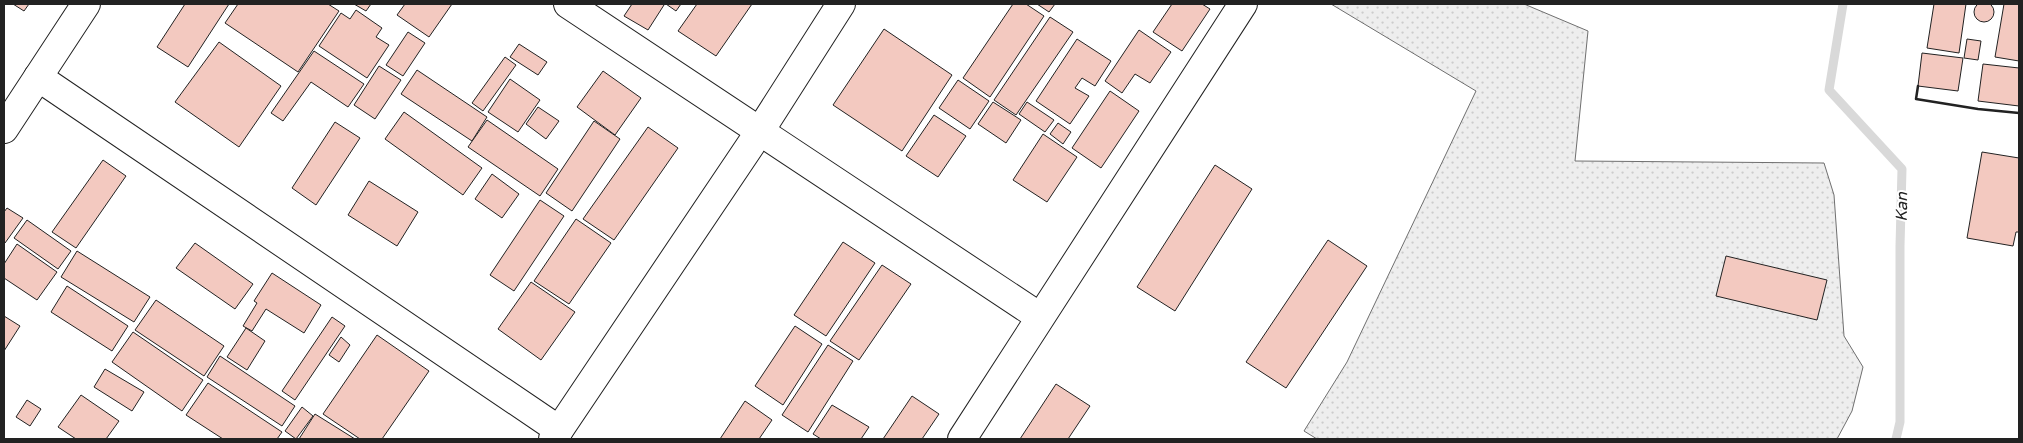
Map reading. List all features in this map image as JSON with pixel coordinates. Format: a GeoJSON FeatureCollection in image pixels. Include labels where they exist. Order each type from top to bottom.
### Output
{"type":"FeatureCollection","features":[{"type":"Feature","properties":{"kind":"street"},"geometry":{"type":"LineString","coordinates":[[4,129],[86,4]]}},
{"type":"Feature","properties":{"kind":"street"},"geometry":{"type":"LineString","coordinates":[[568,4],[1040,317]]}},
{"type":"Feature","properties":{"kind":"street"},"geometry":{"type":"LineString","coordinates":[[38,77],[556,435],[760,130],[841,4]]}},
{"type":"Feature","properties":{"kind":"street"},"geometry":{"type":"LineString","coordinates":[[962,439],[1243,4]]}},
{"type":"Feature","properties":{"kind":"shaded area"},"geometry":{"type":"Polygon","coordinates":[[[1331,4],[1524,4],[1588,31],[1575,161],[1824,163],[1834,195],[1844,336],[1863,367],[1852,411],[1837,439],[1317,439],[1304,431],[1347,362],[1476,91],[1331,4]]]}},
{"type":"Feature","properties":{"kind":"building"},"geometry":{"type":"Polygon","coordinates":[[[1984,2],[1991,5],[1994,12],[1991,19],[1984,22],[1977,19],[1974,12],[1977,5],[1984,2]]]}},
{"type":"Feature","properties":{"kind":"building"},"geometry":{"type":"Polygon","coordinates":[[[13,4],[29,4],[24,11],[13,4]]]}},
{"type":"Feature","properties":{"kind":"building"},"geometry":{"type":"Polygon","coordinates":[[[185,4],[229,4],[188,67],[157,47],[185,4]]]}},
{"type":"Feature","properties":{"kind":"building"},"geometry":{"type":"Polygon","coordinates":[[[238,4],[328,4],[339,11],[298,72],[225,23],[238,4]]]}},
{"type":"Feature","properties":{"kind":"building"},"geometry":{"type":"Polygon","coordinates":[[[354,4],[371,4],[366,11],[354,4]]]}},
{"type":"Feature","properties":{"kind":"building"},"geometry":{"type":"Polygon","coordinates":[[[405,4],[452,4],[429,37],[397,15],[405,4]]]}},
{"type":"Feature","properties":{"kind":"building"},"geometry":{"type":"Polygon","coordinates":[[[632,4],[664,5],[648,30],[624,16],[632,4]]]}},
{"type":"Feature","properties":{"kind":"building"},"geometry":{"type":"Polygon","coordinates":[[[666,4],[681,4],[676,11],[666,4]]]}},
{"type":"Feature","properties":{"kind":"building"},"geometry":{"type":"Polygon","coordinates":[[[697,4],[752,4],[716,56],[678,31],[697,4]]]}},
{"type":"Feature","properties":{"kind":"building"},"geometry":{"type":"Polygon","coordinates":[[[1013,4],[1026,4],[1044,16],[990,97],[963,78],[1013,4]]]}},
{"type":"Feature","properties":{"kind":"building"},"geometry":{"type":"Polygon","coordinates":[[[1037,4],[1055,4],[1049,12],[1037,4]]]}},
{"type":"Feature","properties":{"kind":"building"},"geometry":{"type":"Polygon","coordinates":[[[1172,4],[1202,4],[1210,9],[1182,51],[1153,32],[1172,4]]]}},
{"type":"Feature","properties":{"kind":"building"},"geometry":{"type":"Polygon","coordinates":[[[1934,4],[1966,4],[1959,53],[1927,48],[1934,4]]]}},
{"type":"Feature","properties":{"kind":"building"},"geometry":{"type":"Polygon","coordinates":[[[2004,4],[2019,4],[2019,61],[1995,57],[2004,4]]]}},
{"type":"Feature","properties":{"kind":"building"},"geometry":{"type":"Polygon","coordinates":[[[356,10],[382,28],[376,37],[389,45],[367,78],[319,46],[341,13],[350,19],[356,10]]]}},
{"type":"Feature","properties":{"kind":"building"},"geometry":{"type":"Polygon","coordinates":[[[1050,17],[1073,32],[1016,115],[994,100],[1050,17]]]}},
{"type":"Feature","properties":{"kind":"building"},"geometry":{"type":"Polygon","coordinates":[[[884,29],[952,75],[902,151],[833,105],[884,29]]]}},
{"type":"Feature","properties":{"kind":"building"},"geometry":{"type":"Polygon","coordinates":[[[1139,30],[1171,52],[1150,83],[1135,74],[1122,93],[1105,81],[1139,30]]]}},
{"type":"Feature","properties":{"kind":"building"},"geometry":{"type":"Polygon","coordinates":[[[408,32],[425,43],[403,76],[386,65],[408,32]]]}},
{"type":"Feature","properties":{"kind":"building"},"geometry":{"type":"Polygon","coordinates":[[[1077,39],[1111,61],[1095,86],[1082,78],[1075,88],[1089,96],[1070,124],[1036,101],[1077,39]]]}},
{"type":"Feature","properties":{"kind":"building"},"geometry":{"type":"Polygon","coordinates":[[[1967,39],[1981,41],[1978,60],[1964,58],[1967,39]]]}},
{"type":"Feature","properties":{"kind":"building"},"geometry":{"type":"Polygon","coordinates":[[[219,42],[281,86],[239,147],[175,102],[219,42]]]}},
{"type":"Feature","properties":{"kind":"building"},"geometry":{"type":"Polygon","coordinates":[[[519,44],[547,62],[538,75],[510,57],[519,44]]]}},
{"type":"Feature","properties":{"kind":"building"},"geometry":{"type":"Polygon","coordinates":[[[314,51],[364,84],[348,107],[311,82],[283,121],[271,113],[314,51]]]}},
{"type":"Feature","properties":{"kind":"building"},"geometry":{"type":"Polygon","coordinates":[[[1922,53],[1963,58],[1958,91],[1918,86],[1922,53]]]}},
{"type":"Feature","properties":{"kind":"building"},"geometry":{"type":"Polygon","coordinates":[[[505,57],[516,65],[483,111],[472,103],[505,57]]]}},
{"type":"Feature","properties":{"kind":"building"},"geometry":{"type":"Polygon","coordinates":[[[1983,64],[2019,68],[2019,106],[1978,101],[1983,64]]]}},
{"type":"Feature","properties":{"kind":"building"},"geometry":{"type":"Polygon","coordinates":[[[379,66],[401,80],[375,119],[354,105],[379,66]]]}},
{"type":"Feature","properties":{"kind":"building"},"geometry":{"type":"Polygon","coordinates":[[[417,70],[487,117],[472,141],[401,94],[417,70]]]}},
{"type":"Feature","properties":{"kind":"building"},"geometry":{"type":"Polygon","coordinates":[[[603,71],[641,98],[615,135],[577,107],[603,71]]]}},
{"type":"Feature","properties":{"kind":"building"},"geometry":{"type":"Polygon","coordinates":[[[510,79],[540,100],[518,132],[488,112],[510,79]]]}},
{"type":"Feature","properties":{"kind":"building"},"geometry":{"type":"Polygon","coordinates":[[[958,80],[989,101],[970,129],[939,108],[958,80]]]}},
{"type":"Feature","properties":{"kind":"building"},"geometry":{"type":"Polygon","coordinates":[[[1110,91],[1139,111],[1101,168],[1072,148],[1110,91]]]}},
{"type":"Feature","properties":{"kind":"building"},"geometry":{"type":"Polygon","coordinates":[[[993,102],[1021,120],[1006,143],[978,124],[993,102]]]}},
{"type":"Feature","properties":{"kind":"building"},"geometry":{"type":"Polygon","coordinates":[[[1027,102],[1054,120],[1045,132],[1019,114],[1027,102]]]}},
{"type":"Feature","properties":{"kind":"building"},"geometry":{"type":"Polygon","coordinates":[[[538,107],[559,121],[546,139],[526,124],[538,107]]]}},
{"type":"Feature","properties":{"kind":"building"},"geometry":{"type":"Polygon","coordinates":[[[404,112],[482,168],[463,195],[385,139],[404,112]]]}},
{"type":"Feature","properties":{"kind":"building"},"geometry":{"type":"Polygon","coordinates":[[[934,115],[966,136],[938,177],[906,156],[934,115]]]}},
{"type":"Feature","properties":{"kind":"building"},"geometry":{"type":"Polygon","coordinates":[[[487,120],[558,169],[540,196],[468,147],[487,120]]]}},
{"type":"Feature","properties":{"kind":"building"},"geometry":{"type":"Polygon","coordinates":[[[594,121],[620,139],[572,211],[546,193],[594,121]]]}},
{"type":"Feature","properties":{"kind":"building"},"geometry":{"type":"Polygon","coordinates":[[[335,122],[360,138],[316,205],[292,188],[335,122]]]}},
{"type":"Feature","properties":{"kind":"building"},"geometry":{"type":"Polygon","coordinates":[[[1058,123],[1071,132],[1063,144],[1050,134],[1058,123]]]}},
{"type":"Feature","properties":{"kind":"building"},"geometry":{"type":"Polygon","coordinates":[[[648,127],[678,148],[614,240],[583,219],[648,127]]]}},
{"type":"Feature","properties":{"kind":"building"},"geometry":{"type":"Polygon","coordinates":[[[1043,134],[1077,157],[1047,202],[1013,180],[1043,134]]]}},
{"type":"Feature","properties":{"kind":"building"},"geometry":{"type":"Polygon","coordinates":[[[1982,152],[2019,158],[2019,232],[2016,232],[2013,246],[1967,238],[1982,152]]]}},
{"type":"Feature","properties":{"kind":"building"},"geometry":{"type":"Polygon","coordinates":[[[103,160],[126,176],[76,248],[52,232],[103,160]]]}},
{"type":"Feature","properties":{"kind":"building"},"geometry":{"type":"Polygon","coordinates":[[[1215,165],[1252,189],[1175,311],[1137,287],[1215,165]]]}},
{"type":"Feature","properties":{"kind":"building"},"geometry":{"type":"Polygon","coordinates":[[[492,174],[519,194],[502,218],[475,199],[492,174]]]}},
{"type":"Feature","properties":{"kind":"building"},"geometry":{"type":"Polygon","coordinates":[[[369,181],[418,212],[397,246],[348,215],[369,181]]]}},
{"type":"Feature","properties":{"kind":"building"},"geometry":{"type":"Polygon","coordinates":[[[540,200],[564,216],[514,291],[490,275],[540,200]]]}},
{"type":"Feature","properties":{"kind":"building"},"geometry":{"type":"Polygon","coordinates":[[[7,208],[23,218],[5,243],[4,212],[7,208]]]}},
{"type":"Feature","properties":{"kind":"building"},"geometry":{"type":"Polygon","coordinates":[[[576,219],[611,243],[569,304],[534,281],[576,219]]]}},
{"type":"Feature","properties":{"kind":"building"},"geometry":{"type":"Polygon","coordinates":[[[27,220],[71,251],[58,269],[14,238],[27,220]]]}},
{"type":"Feature","properties":{"kind":"building"},"geometry":{"type":"Polygon","coordinates":[[[1328,240],[1367,266],[1286,388],[1246,362],[1328,240]]]}},
{"type":"Feature","properties":{"kind":"building"},"geometry":{"type":"Polygon","coordinates":[[[843,242],[875,263],[826,336],[794,315],[843,242]]]}},
{"type":"Feature","properties":{"kind":"building"},"geometry":{"type":"Polygon","coordinates":[[[195,243],[253,284],[235,309],[176,268],[195,243]]]}},
{"type":"Feature","properties":{"kind":"building"},"geometry":{"type":"Polygon","coordinates":[[[17,244],[57,272],[37,300],[4,278],[4,264],[17,244]]]}},
{"type":"Feature","properties":{"kind":"building"},"geometry":{"type":"Polygon","coordinates":[[[77,251],[150,297],[134,322],[61,277],[77,251]]]}},
{"type":"Feature","properties":{"kind":"building"},"geometry":{"type":"Polygon","coordinates":[[[1726,256],[1827,280],[1817,320],[1716,296],[1726,256]]]}},
{"type":"Feature","properties":{"kind":"building"},"geometry":{"type":"Polygon","coordinates":[[[882,265],[911,284],[859,360],[830,341],[882,265]]]}},
{"type":"Feature","properties":{"kind":"building"},"geometry":{"type":"Polygon","coordinates":[[[272,273],[321,305],[304,333],[266,309],[252,331],[243,326],[257,303],[254,301],[272,273]]]}},
{"type":"Feature","properties":{"kind":"building"},"geometry":{"type":"Polygon","coordinates":[[[531,282],[575,312],[541,360],[498,329],[531,282]]]}},
{"type":"Feature","properties":{"kind":"building"},"geometry":{"type":"Polygon","coordinates":[[[67,286],[128,326],[112,351],[51,312],[67,286]]]}},
{"type":"Feature","properties":{"kind":"building"},"geometry":{"type":"Polygon","coordinates":[[[156,300],[224,346],[204,376],[135,330],[156,300]]]}},
{"type":"Feature","properties":{"kind":"building"},"geometry":{"type":"Polygon","coordinates":[[[4,316],[20,326],[4,351],[4,316]]]}},
{"type":"Feature","properties":{"kind":"building"},"geometry":{"type":"Polygon","coordinates":[[[332,317],[345,326],[295,400],[282,391],[332,317]]]}},
{"type":"Feature","properties":{"kind":"building"},"geometry":{"type":"Polygon","coordinates":[[[795,326],[822,344],[783,405],[755,386],[795,326]]]}},
{"type":"Feature","properties":{"kind":"building"},"geometry":{"type":"Polygon","coordinates":[[[246,328],[265,341],[247,370],[227,357],[246,328]]]}},
{"type":"Feature","properties":{"kind":"building"},"geometry":{"type":"Polygon","coordinates":[[[133,332],[203,380],[182,411],[112,362],[133,332]]]}},
{"type":"Feature","properties":{"kind":"building"},"geometry":{"type":"Polygon","coordinates":[[[377,335],[429,371],[382,439],[360,439],[323,414],[377,335]]]}},
{"type":"Feature","properties":{"kind":"building"},"geometry":{"type":"Polygon","coordinates":[[[341,337],[350,345],[339,362],[329,355],[341,337]]]}},
{"type":"Feature","properties":{"kind":"building"},"geometry":{"type":"Polygon","coordinates":[[[828,345],[853,361],[808,432],[782,415],[828,345]]]}},
{"type":"Feature","properties":{"kind":"building"},"geometry":{"type":"Polygon","coordinates":[[[220,356],[295,406],[282,426],[207,377],[220,356]]]}},
{"type":"Feature","properties":{"kind":"building"},"geometry":{"type":"Polygon","coordinates":[[[105,369],[144,392],[132,411],[94,387],[105,369]]]}},
{"type":"Feature","properties":{"kind":"building"},"geometry":{"type":"Polygon","coordinates":[[[208,383],[282,432],[277,439],[223,439],[186,415],[208,383]]]}},
{"type":"Feature","properties":{"kind":"building"},"geometry":{"type":"Polygon","coordinates":[[[1056,384],[1090,406],[1068,439],[1020,439],[1056,384]]]}},
{"type":"Feature","properties":{"kind":"building"},"geometry":{"type":"Polygon","coordinates":[[[81,395],[119,421],[106,439],[76,439],[58,427],[81,395]]]}},
{"type":"Feature","properties":{"kind":"building"},"geometry":{"type":"Polygon","coordinates":[[[912,396],[939,414],[922,439],[883,439],[912,396]]]}},
{"type":"Feature","properties":{"kind":"building"},"geometry":{"type":"Polygon","coordinates":[[[27,400],[41,409],[30,426],[16,417],[27,400]]]}},
{"type":"Feature","properties":{"kind":"building"},"geometry":{"type":"Polygon","coordinates":[[[745,401],[772,420],[759,439],[720,439],[745,401]]]}},
{"type":"Feature","properties":{"kind":"building"},"geometry":{"type":"Polygon","coordinates":[[[832,405],[869,427],[861,439],[821,439],[813,434],[832,405]]]}},
{"type":"Feature","properties":{"kind":"building"},"geometry":{"type":"Polygon","coordinates":[[[302,407],[313,416],[296,439],[285,431],[302,407]]]}},
{"type":"Feature","properties":{"kind":"building"},"geometry":{"type":"Polygon","coordinates":[[[315,414],[355,439],[299,439],[315,414]]]}},
{"type":"Feature","properties":{"kind":"waterway","name":"Kan"},"geometry":{"type":"LineString","coordinates":[[1843,4],[1829,90],[1902,169],[1900,422],[1896,439]]}},
{"type":"Feature","properties":{"kind":"wall"},"geometry":{"type":"LineString","coordinates":[[1918,86],[1916,99],[1978,109],[2019,113]]}}]}
